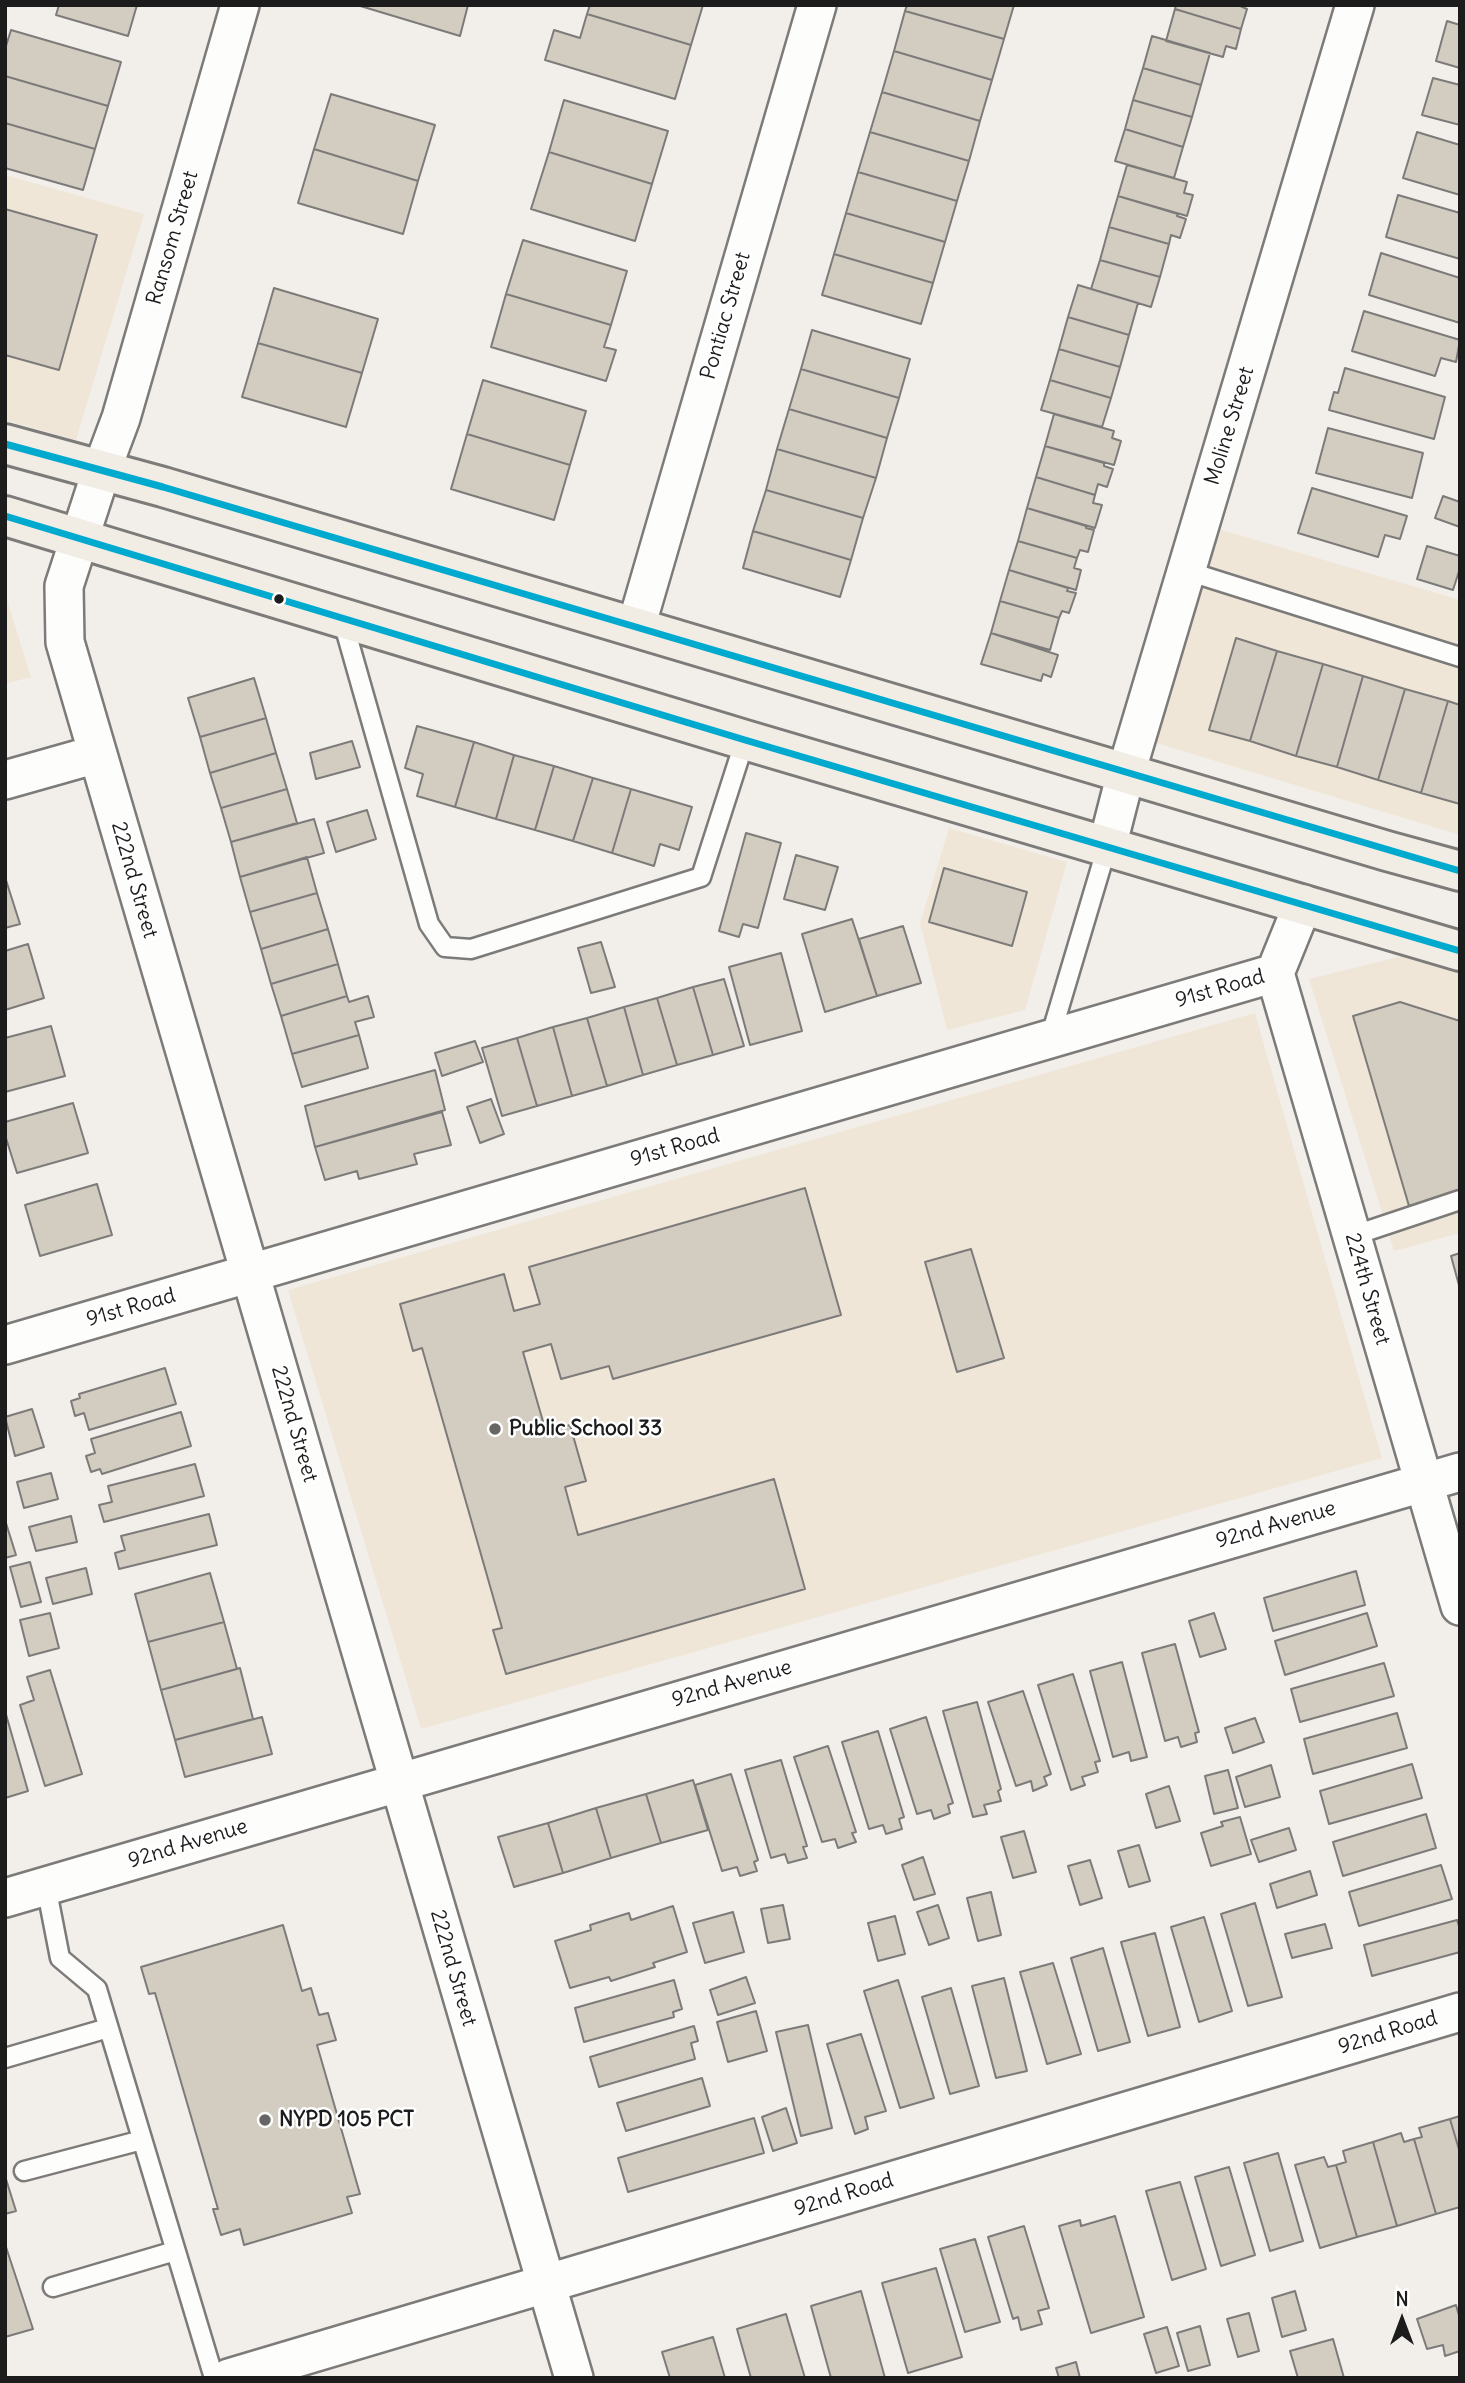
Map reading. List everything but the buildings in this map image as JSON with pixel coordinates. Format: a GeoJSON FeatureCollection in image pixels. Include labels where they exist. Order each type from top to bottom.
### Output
{"type":"FeatureCollection","features":[{"type":"Feature","properties":{"kind":"main road"},"geometry":{"type":"LineString","coordinates":[[5,444],[102,469],[1460,871]]}},
{"type":"Feature","properties":{"kind":"main road"},"geometry":{"type":"LineString","coordinates":[[5,516],[745,740],[1460,951]]}},
{"type":"Feature","properties":{"kind":"street","name":"Ransom Street"},"geometry":{"type":"LineString","coordinates":[[102,469],[121,418],[240,5]]}},
{"type":"Feature","properties":{"kind":"street","name":"Pontiac Street"},"geometry":{"type":"LineString","coordinates":[[636,627],[817,5]]}},
{"type":"Feature","properties":{"kind":"street","name":"Moline Street"},"geometry":{"type":"LineString","coordinates":[[1107,847],[1126,773],[1355,5]]}},
{"type":"Feature","properties":{"kind":"street","name":"222nd Street"},"geometry":{"type":"LineString","coordinates":[[102,469],[64,586],[65,642],[574,2378]]}},
{"type":"Feature","properties":{"kind":"street"},"geometry":{"type":"LineString","coordinates":[[5,780],[97,754]]}},
{"type":"Feature","properties":{"kind":"street","name":"91st Road"},"geometry":{"type":"LineString","coordinates":[[5,1345],[1275,973],[1303,904]]}},
{"type":"Feature","properties":{"kind":"street","name":"224th Street"},"geometry":{"type":"LineString","coordinates":[[1275,973],[1460,1606]]}},
{"type":"Feature","properties":{"kind":"street","name":"92nd Avenue"},"geometry":{"type":"LineString","coordinates":[[5,1898],[1460,1472]]}},
{"type":"Feature","properties":{"kind":"street","name":"92nd Road"},"geometry":{"type":"LineString","coordinates":[[229,2378],[1460,2012]]}},
{"type":"Feature","properties":{"kind":"lane"},"geometry":{"type":"LineString","coordinates":[[1187,571],[1460,657]]}},
{"type":"Feature","properties":{"kind":"lane"},"geometry":{"type":"LineString","coordinates":[[342,618],[429,925],[445,947],[471,949],[701,877],[745,740]]}},
{"type":"Feature","properties":{"kind":"lane"},"geometry":{"type":"LineString","coordinates":[[1050,1039],[1107,847]]}},
{"type":"Feature","properties":{"kind":"lane"},"geometry":{"type":"LineString","coordinates":[[1352,1236],[1460,1200]]}},
{"type":"Feature","properties":{"kind":"lane"},"geometry":{"type":"LineString","coordinates":[[46,1886],[60,1958],[97,1989],[214,2378]]}},
{"type":"Feature","properties":{"kind":"lane"},"geometry":{"type":"LineString","coordinates":[[5,2058],[108,2028]]}},
{"type":"Feature","properties":{"kind":"lane"},"geometry":{"type":"LineString","coordinates":[[24,2171],[142,2140]]}},
{"type":"Feature","properties":{"kind":"lane"},"geometry":{"type":"LineString","coordinates":[[52,2287],[176,2251]]}},
{"type":"Feature","properties":{"kind":"shaded area"},"geometry":{"type":"Polygon","coordinates":[[[5,175],[144,214],[76,440],[5,420],[5,175]]]}},
{"type":"Feature","properties":{"kind":"shaded area"},"geometry":{"type":"Polygon","coordinates":[[[1212,527],[1460,600],[1460,835],[1156,743],[1212,527]]]}},
{"type":"Feature","properties":{"kind":"shaded area"},"geometry":{"type":"Polygon","coordinates":[[[5,593],[31,677],[5,684],[5,593]]]}},
{"type":"Feature","properties":{"kind":"shaded area"},"geometry":{"type":"Polygon","coordinates":[[[949,828],[1067,862],[1025,1010],[947,1030],[920,923],[949,828]]]}},
{"type":"Feature","properties":{"kind":"shaded area"},"geometry":{"type":"Polygon","coordinates":[[[1410,954],[1460,971],[1460,1233],[1394,1251],[1309,979],[1410,954]]]}},
{"type":"Feature","properties":{"kind":"shaded area"},"geometry":{"type":"Polygon","coordinates":[[[1255,1013],[1382,1458],[421,1729],[288,1290],[1255,1013]]]}},
{"type":"Feature","properties":{"kind":"transit line"},"geometry":{"type":"LineString","coordinates":[[5,444],[163,487],[1460,871]]}},
{"type":"Feature","properties":{"kind":"transit line"},"geometry":{"type":"LineString","coordinates":[[5,516],[745,740],[1460,951]]}},
{"type":"Feature","properties":{"kind":"place","name":"Public School 33"},"geometry":{"type":"Point","coordinates":[495,1429]}},
{"type":"Feature","properties":{"kind":"place","name":"NYPD 105 PCT"},"geometry":{"type":"Point","coordinates":[265,2120]}}]}
